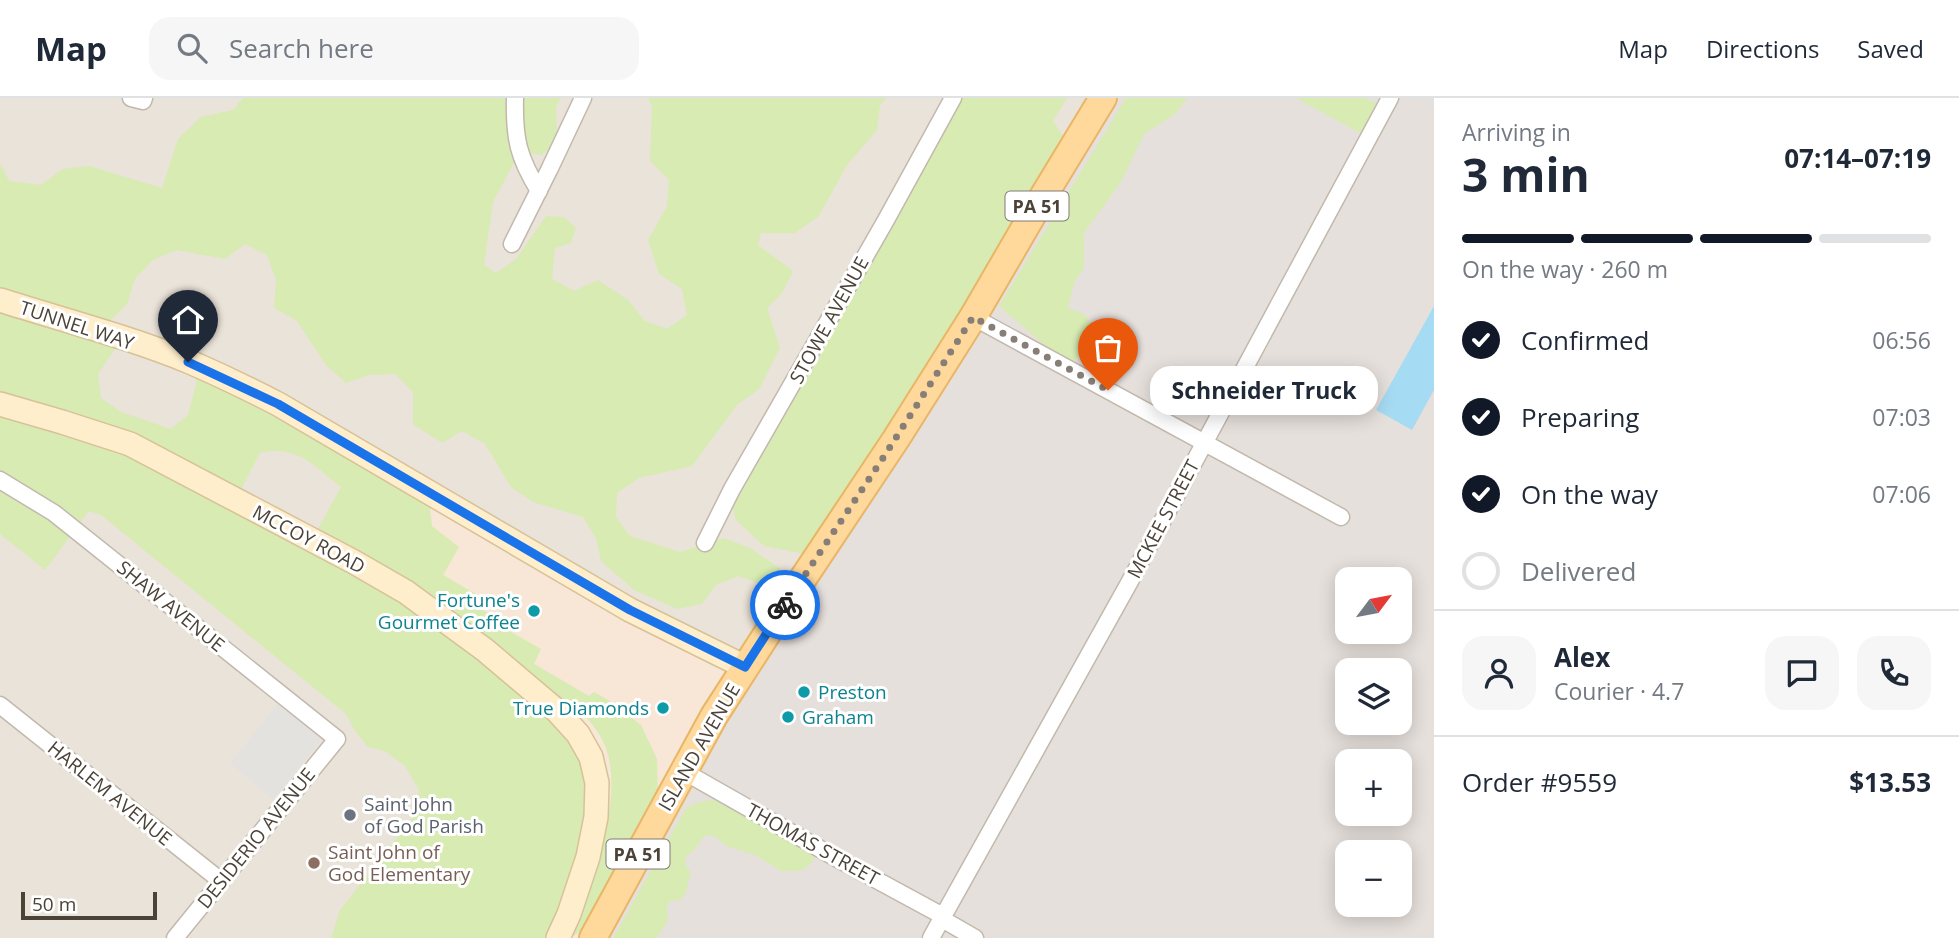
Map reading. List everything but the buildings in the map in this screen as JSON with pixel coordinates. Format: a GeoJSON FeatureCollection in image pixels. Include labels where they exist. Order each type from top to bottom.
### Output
{"type":"FeatureCollection","features":[{"type":"Feature","properties":{"kind":"main road","name":"ISLAND AVENUE"},"geometry":{"type":"LineString","coordinates":[[593,938],[714,716],[973,317],[1104,98]]}},
{"type":"Feature","properties":{"kind":"street"},"geometry":{"type":"LineString","coordinates":[[515,98],[518,148],[539,191]]}},
{"type":"Feature","properties":{"kind":"street"},"geometry":{"type":"LineString","coordinates":[[512,244],[583,98]]}},
{"type":"Feature","properties":{"kind":"street","name":"STOWE AVENUE"},"geometry":{"type":"LineString","coordinates":[[705,543],[737,480],[953,98]]}},
{"type":"Feature","properties":{"kind":"street","name":"MCKEE STREET"},"geometry":{"type":"LineString","coordinates":[[931,938],[1129,583],[1390,98]]}},
{"type":"Feature","properties":{"kind":"street","name":"TUNNEL WAY"},"geometry":{"type":"LineString","coordinates":[[0,300],[144,346],[232,381],[278,404],[630,610],[745,667]]}},
{"type":"Feature","properties":{"kind":"street"},"geometry":{"type":"LineString","coordinates":[[973,317],[1341,517]]}},
{"type":"Feature","properties":{"kind":"street","name":"MCCOY ROAD"},"geometry":{"type":"LineString","coordinates":[[0,404],[130,444],[354,562],[406,592],[485,650],[557,711],[578,734],[592,757],[597,783],[596,817],[588,857],[558,938]]}},
{"type":"Feature","properties":{"kind":"street","name":"SHAW AVENUE"},"geometry":{"type":"LineString","coordinates":[[0,480],[54,513],[337,739]]}},
{"type":"Feature","properties":{"kind":"street","name":"HARLEM AVENUE"},"geometry":{"type":"LineString","coordinates":[[0,705],[220,881]]}},
{"type":"Feature","properties":{"kind":"street","name":"DESIDERIO AVENUE"},"geometry":{"type":"LineString","coordinates":[[175,938],[337,739]]}},
{"type":"Feature","properties":{"kind":"street","name":"THOMAS STREET"},"geometry":{"type":"LineString","coordinates":[[684,771],[975,938]]}},
{"type":"Feature","properties":{"kind":"shaded area"},"geometry":{"type":"Polygon","coordinates":[[[0,98],[1103,98],[558,938],[0,938],[0,98]]]}},
{"type":"Feature","properties":{"kind":"shaded area"},"geometry":{"type":"Polygon","coordinates":[[[1103,98],[1434,98],[1434,938],[593,938],[1103,98]]]}},
{"type":"Feature","properties":{"kind":"shaded area"},"geometry":{"type":"Polygon","coordinates":[[[404,478],[745,667],[593,938],[558,938],[406,592],[404,478]]]}},
{"type":"Feature","properties":{"kind":"shaded area"},"geometry":{"type":"Polygon","coordinates":[[[279,702],[323,738],[273,800],[230,763],[279,702]]]}},
{"type":"Feature","properties":{"kind":"green space"},"geometry":{"type":"Polygon","coordinates":[[[243,98],[513,98],[518,155],[493,202],[484,265],[496,273],[516,259],[546,216],[564,217],[576,228],[571,243],[555,248],[552,279],[574,291],[598,280],[628,300],[645,321],[667,329],[687,315],[682,289],[659,274],[648,240],[667,206],[669,180],[650,161],[652,107],[648,98],[886,98],[880,105],[877,130],[847,165],[819,216],[795,233],[761,233],[758,245],[793,271],[782,293],[767,308],[780,348],[759,389],[737,405],[692,466],[639,478],[617,493],[616,517],[630,536],[680,552],[724,538],[750,548],[782,570],[767,586],[738,576],[716,585],[702,604],[677,609],[634,590],[601,561],[596,538],[583,517],[533,502],[511,487],[485,444],[462,431],[442,443],[413,424],[413,392],[395,374],[369,375],[346,383],[326,365],[297,321],[274,308],[276,280],[267,255],[245,244],[225,259],[176,250],[153,260],[135,279],[127,304],[102,329],[0,290],[0,163],[9,181],[41,185],[63,169],[89,166],[162,188],[178,139],[201,117],[233,110],[243,98]]]}},
{"type":"Feature","properties":{"kind":"green space"},"geometry":{"type":"Polygon","coordinates":[[[519,98],[561,98],[556,107],[557,144],[541,155],[523,152],[519,98]]]}},
{"type":"Feature","properties":{"kind":"green space"},"geometry":{"type":"Polygon","coordinates":[[[957,98],[1067,98],[1053,121],[1070,147],[815,556],[764,546],[736,520],[730,498],[957,98]]]}},
{"type":"Feature","properties":{"kind":"green space"},"geometry":{"type":"Polygon","coordinates":[[[1126,98],[1188,98],[1174,115],[1144,134],[1121,182],[1084,233],[1084,268],[1075,281],[1068,308],[1084,314],[1099,333],[1089,350],[1068,365],[999,306],[1126,98]]]}},
{"type":"Feature","properties":{"kind":"green space"},"geometry":{"type":"Polygon","coordinates":[[[1296,98],[1365,98],[1382,106],[1365,136],[1296,98]]]}},
{"type":"Feature","properties":{"kind":"green space"},"geometry":{"type":"Polygon","coordinates":[[[0,305],[119,343],[98,374],[101,398],[121,412],[171,429],[188,415],[199,372],[429,498],[432,526],[459,547],[443,575],[479,596],[474,605],[497,618],[495,623],[541,649],[534,664],[589,696],[594,692],[641,725],[657,759],[658,800],[588,925],[571,938],[595,869],[608,819],[611,770],[604,743],[583,713],[555,694],[548,700],[314,536],[341,487],[295,454],[273,451],[260,453],[237,497],[0,396],[0,305]]]}},
{"type":"Feature","properties":{"kind":"green space"},"geometry":{"type":"Polygon","coordinates":[[[0,403],[128,443],[481,646],[584,752],[595,801],[553,938],[331,938],[340,910],[415,815],[419,790],[405,766],[385,751],[368,747],[346,714],[101,515],[89,511],[45,570],[0,534],[0,403]]]}},
{"type":"Feature","properties":{"kind":"green space"},"geometry":{"type":"Polygon","coordinates":[[[712,800],[725,803],[816,854],[810,865],[800,871],[781,871],[755,855],[726,846],[717,838],[710,835],[703,837],[686,857],[686,866],[691,872],[686,893],[679,901],[673,900],[667,904],[668,921],[656,938],[613,938],[686,808],[712,800]]]}},
{"type":"Feature","properties":{"kind":"water"},"geometry":{"type":"Polygon","coordinates":[[[1434,306],[1434,390],[1412,430],[1376,410],[1434,306]]]}},
{"type":"Feature","properties":{"kind":"way so far"},"geometry":{"type":"LineString","coordinates":[[785,605],[973,317],[1108,390]]}},
{"type":"Feature","properties":{"kind":"place","name":"Schneider Truck"},"geometry":{"type":"Point","coordinates":[1108,390]}},
{"type":"Feature","properties":{"kind":"place","name":"Fortune's Gourmet Coffee"},"geometry":{"type":"Point","coordinates":[534,611]}},
{"type":"Feature","properties":{"kind":"place","name":"Preston"},"geometry":{"type":"Point","coordinates":[804,692]}},
{"type":"Feature","properties":{"kind":"place","name":"True Diamonds"},"geometry":{"type":"Point","coordinates":[663,708]}},
{"type":"Feature","properties":{"kind":"place","name":"Graham"},"geometry":{"type":"Point","coordinates":[788,717]}},
{"type":"Feature","properties":{"kind":"place","name":"Saint John of God Parish"},"geometry":{"type":"Point","coordinates":[350,815]}},
{"type":"Feature","properties":{"kind":"place","name":"Saint John of God Elementary"},"geometry":{"type":"Point","coordinates":[314,863]}},
{"type":"Feature","properties":{"kind":"route"},"geometry":{"type":"LineString","coordinates":[[188,362],[278,404],[630,610],[745,667],[785,605]]}}]}
